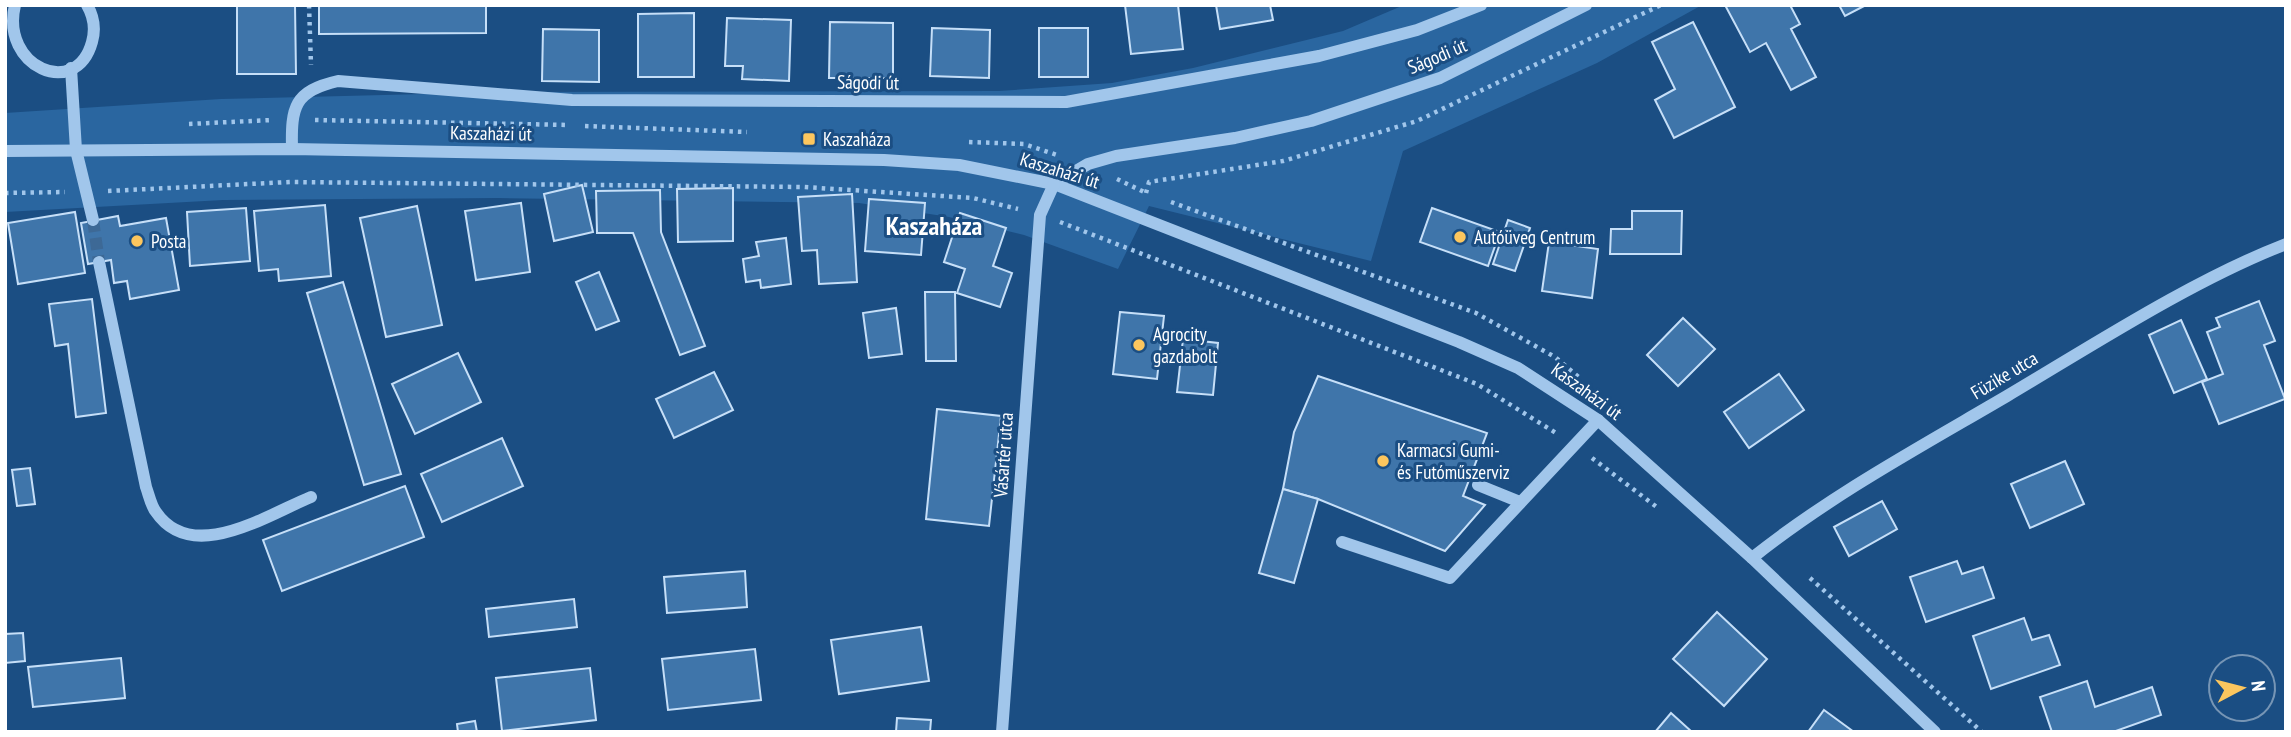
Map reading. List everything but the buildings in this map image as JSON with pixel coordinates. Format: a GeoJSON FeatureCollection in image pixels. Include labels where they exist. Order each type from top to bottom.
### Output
{"type":"FeatureCollection","features":[{"type":"Feature","properties":{"kind":"street"},"geometry":{"type":"LineString","coordinates":[[15,5],[8,30],[18,57],[42,72],[57,73],[82,60],[94,35],[94,21],[87,5]]}},
{"type":"Feature","properties":{"kind":"street","name":"Ságodi út"},"geometry":{"type":"LineString","coordinates":[[312,87],[338,81],[572,100],[1066,102],[1320,56],[1417,30],[1481,5]]}},
{"type":"Feature","properties":{"kind":"street","name":"Ságodi út"},"geometry":{"type":"LineString","coordinates":[[1054,184],[1088,164],[1115,156],[1235,138],[1311,121],[1440,78],[1586,5]]}},
{"type":"Feature","properties":{"kind":"street"},"geometry":{"type":"LineString","coordinates":[[71,68],[76,150],[93,220]]}},
{"type":"Feature","properties":{"kind":"street"},"geometry":{"type":"LineString","coordinates":[[292,149],[294,107],[312,87]]}},
{"type":"Feature","properties":{"kind":"street","name":"Kaszaházi út"},"geometry":{"type":"LineString","coordinates":[[5,151],[292,149],[884,160],[959,165],[1054,184],[1486,353],[1542,381],[1598,420],[1752,558],[1935,732]]}},
{"type":"Feature","properties":{"kind":"street","name":"Vásártér utca"},"geometry":{"type":"LineString","coordinates":[[1002,732],[1040,215],[1054,184]]}},
{"type":"Feature","properties":{"kind":"street","name":"Füzike utca"},"geometry":{"type":"LineString","coordinates":[[1752,558],[1840,495],[2056,366],[2215,277],[2286,244]]}},
{"type":"Feature","properties":{"kind":"street"},"geometry":{"type":"LineString","coordinates":[[99,262],[146,487],[155,512],[187,536],[204,538],[311,497]]}},
{"type":"Feature","properties":{"kind":"street"},"geometry":{"type":"LineString","coordinates":[[1342,542],[1450,578],[1598,420]]}},
{"type":"Feature","properties":{"kind":"street"},"geometry":{"type":"LineString","coordinates":[[1478,485],[1520,502]]}},
{"type":"Feature","properties":{"kind":"path"},"geometry":{"type":"LineString","coordinates":[[309,5],[312,87]]}},
{"type":"Feature","properties":{"kind":"path"},"geometry":{"type":"LineString","coordinates":[[5,193],[290,183],[804,187],[973,198],[1040,215],[1477,384],[1575,445],[1660,510]]}},
{"type":"Feature","properties":{"kind":"path"},"geometry":{"type":"LineString","coordinates":[[1801,570],[1982,732]]}},
{"type":"Feature","properties":{"kind":"shaded area"},"geometry":{"type":"Polygon","coordinates":[[[1404,5],[1702,5],[1597,63],[1403,151],[1371,261],[1149,206],[1118,269],[1024,235],[949,217],[859,203],[498,198],[223,200],[5,212],[5,113],[221,99],[504,92],[999,91],[1112,83],[1193,68],[1343,31],[1404,5]]]}},
{"type":"Feature","properties":{"kind":"tunnel"},"geometry":{"type":"LineString","coordinates":[[93,220],[99,262]]}},
{"type":"Feature","properties":{"kind":"place","name":"Kaszaháza"},"geometry":{"type":"Point","coordinates":[809,139]}},
{"type":"Feature","properties":{"kind":"place","name":"Autóüveg Centrum"},"geometry":{"type":"Point","coordinates":[1460,237]}},
{"type":"Feature","properties":{"kind":"place","name":"Posta"},"geometry":{"type":"Point","coordinates":[137,241]}},
{"type":"Feature","properties":{"kind":"place","name":"Agrocity gazdabolt"},"geometry":{"type":"Point","coordinates":[1139,345]}},
{"type":"Feature","properties":{"kind":"place","name":"Karmacsi Gumi- és Futóműszerviz"},"geometry":{"type":"Point","coordinates":[1383,461]}},
{"type":"Feature","properties":{"kind":"district","name":"Kaszaháza"},"geometry":{"type":"Point","coordinates":[934,226]}}]}
